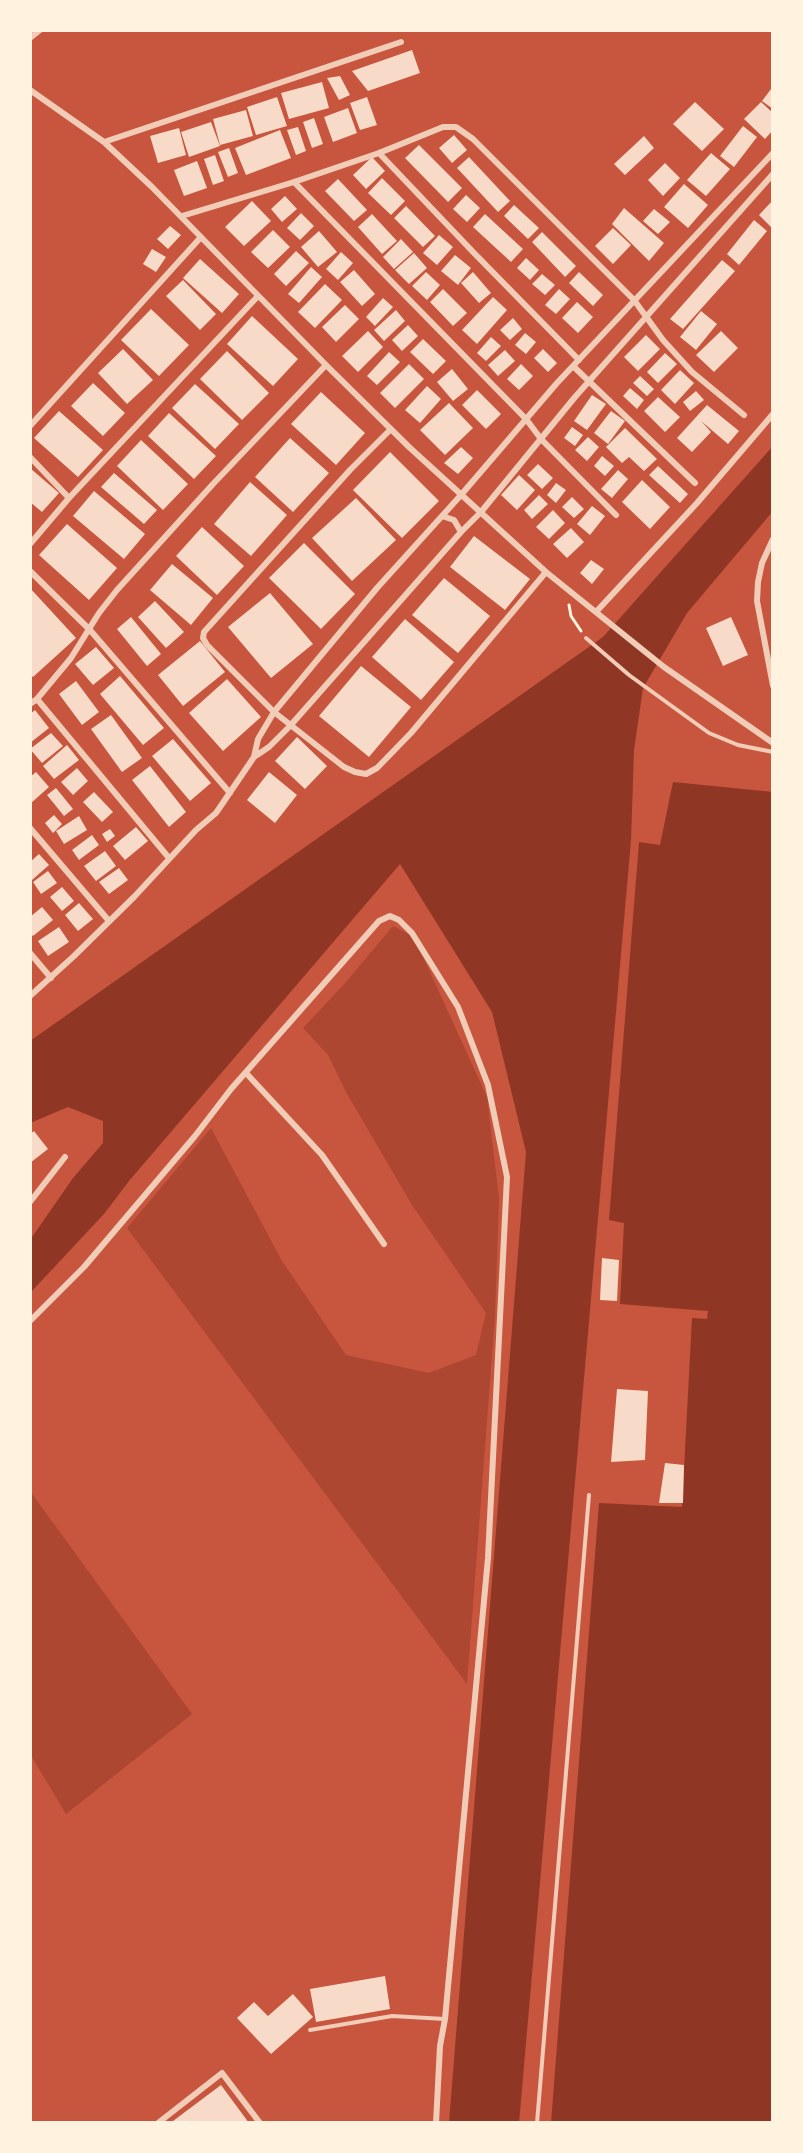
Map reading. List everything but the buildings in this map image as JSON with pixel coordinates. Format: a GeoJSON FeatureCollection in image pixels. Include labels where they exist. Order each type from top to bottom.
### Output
{"type":"FeatureCollection","features":[{"type":"Feature","properties":{"kind":"street"},"geometry":{"type":"LineString","coordinates":[[30,38],[40,30]]}},
{"type":"Feature","properties":{"kind":"street"},"geometry":{"type":"LineString","coordinates":[[104,142],[401,42]]}},
{"type":"Feature","properties":{"kind":"street"},"geometry":{"type":"LineString","coordinates":[[30,90],[104,142],[182,216],[391,429],[546,572],[664,667],[773,743]]}},
{"type":"Feature","properties":{"kind":"street"},"geometry":{"type":"LineString","coordinates":[[182,216],[294,182],[379,153],[443,127],[456,126],[464,131],[634,300],[645,318],[692,372],[744,416]]}},
{"type":"Feature","properties":{"kind":"street"},"geometry":{"type":"LineString","coordinates":[[379,153],[579,360]]}},
{"type":"Feature","properties":{"kind":"street"},"geometry":{"type":"LineString","coordinates":[[30,996],[134,897],[196,830],[216,813],[254,757],[258,739],[274,712],[376,588],[461,495],[573,366],[773,153]]}},
{"type":"Feature","properties":{"kind":"street"},"geometry":{"type":"LineString","coordinates":[[254,757],[269,747],[290,726],[481,512],[589,381],[773,174]]}},
{"type":"Feature","properties":{"kind":"street"},"geometry":{"type":"LineString","coordinates":[[294,182],[526,419],[541,439],[616,515]]}},
{"type":"Feature","properties":{"kind":"street"},"geometry":{"type":"LineString","coordinates":[[30,426],[201,237]]}},
{"type":"Feature","properties":{"kind":"street"},"geometry":{"type":"LineString","coordinates":[[30,544],[69,498],[258,296]]}},
{"type":"Feature","properties":{"kind":"street"},"geometry":{"type":"LineString","coordinates":[[30,704],[37,699],[71,658],[99,613],[117,590],[213,484],[326,365]]}},
{"type":"Feature","properties":{"kind":"street"},"geometry":{"type":"LineString","coordinates":[[573,366],[695,483]]}},
{"type":"Feature","properties":{"kind":"street"},"geometry":{"type":"LineString","coordinates":[[599,614],[773,414]]}},
{"type":"Feature","properties":{"kind":"street"},"geometry":{"type":"LineString","coordinates":[[391,429],[350,470],[204,632],[203,638],[207,645],[274,712],[344,766],[355,772],[366,774],[377,768],[411,733],[546,572]]}},
{"type":"Feature","properties":{"kind":"street"},"geometry":{"type":"LineString","coordinates":[[30,457],[69,498]]}},
{"type":"Feature","properties":{"kind":"street"},"geometry":{"type":"LineString","coordinates":[[442,516],[454,520],[461,532]]}},
{"type":"Feature","properties":{"kind":"street"},"geometry":{"type":"LineString","coordinates":[[773,539],[762,563],[757,601],[773,687]]}},
{"type":"Feature","properties":{"kind":"street"},"geometry":{"type":"LineString","coordinates":[[30,571],[90,630],[230,793]]}},
{"type":"Feature","properties":{"kind":"street"},"geometry":{"type":"LineString","coordinates":[[37,699],[169,858]]}},
{"type":"Feature","properties":{"kind":"street"},"geometry":{"type":"LineString","coordinates":[[30,828],[109,921]]}},
{"type":"Feature","properties":{"kind":"street"},"geometry":{"type":"LineString","coordinates":[[30,1321],[84,1267],[195,1136],[231,1089],[379,921],[390,916],[399,920],[412,933],[458,1007],[488,1085],[507,1177],[488,1558],[445,2019],[440,2046],[436,2123]]}},
{"type":"Feature","properties":{"kind":"street"},"geometry":{"type":"LineString","coordinates":[[30,952],[51,978]]}},
{"type":"Feature","properties":{"kind":"street"},"geometry":{"type":"LineString","coordinates":[[246,1073],[322,1155],[384,1244]]}},
{"type":"Feature","properties":{"kind":"street"},"geometry":{"type":"LineString","coordinates":[[30,1202],[65,1157]]}},
{"type":"Feature","properties":{"kind":"street"},"geometry":{"type":"LineString","coordinates":[[158,2123],[222,2073],[260,2123]]}},
{"type":"Feature","properties":{"kind":"lane"},"geometry":{"type":"LineString","coordinates":[[586,638],[629,675],[710,733],[738,745],[773,752]]}},
{"type":"Feature","properties":{"kind":"lane"},"geometry":{"type":"LineString","coordinates":[[537,2123],[589,1495]]}},
{"type":"Feature","properties":{"kind":"lane"},"geometry":{"type":"LineString","coordinates":[[310,2030],[393,2016],[445,2019]]}},
{"type":"Feature","properties":{"kind":"path"},"geometry":{"type":"LineString","coordinates":[[567,588],[571,616],[586,638]]}},
{"type":"Feature","properties":{"kind":"shaded area"},"geometry":{"type":"Polygon","coordinates":[[[773,446],[773,511],[687,613],[643,688],[634,750],[631,840],[519,2123],[449,2123],[526,1152],[492,1012],[400,864],[129,1181],[104,1214],[30,1293],[30,1240],[73,1178],[103,1143],[103,1121],[68,1107],[30,1123],[30,1041],[603,637],[773,446]]]}},
{"type":"Feature","properties":{"kind":"shaded area"},"geometry":{"type":"Polygon","coordinates":[[[673,782],[773,792],[773,2123],[551,2123],[599,1503],[682,1507],[692,1318],[707,1319],[708,1311],[620,1304],[624,1223],[609,1220],[639,842],[660,845],[673,782]]]}},
{"type":"Feature","properties":{"kind":"shaded area"},"geometry":{"type":"Polygon","coordinates":[[[393,926],[414,937],[487,1097],[499,1198],[495,1316],[467,1684],[127,1228],[211,1128],[282,1261],[346,1355],[429,1373],[476,1355],[486,1313],[412,1205],[346,1092],[328,1055],[303,1028],[346,982],[393,926]]]}},
{"type":"Feature","properties":{"kind":"shaded area"},"geometry":{"type":"Polygon","coordinates":[[[30,1491],[192,1714],[66,1814],[30,1754],[30,1491]]]}}]}
